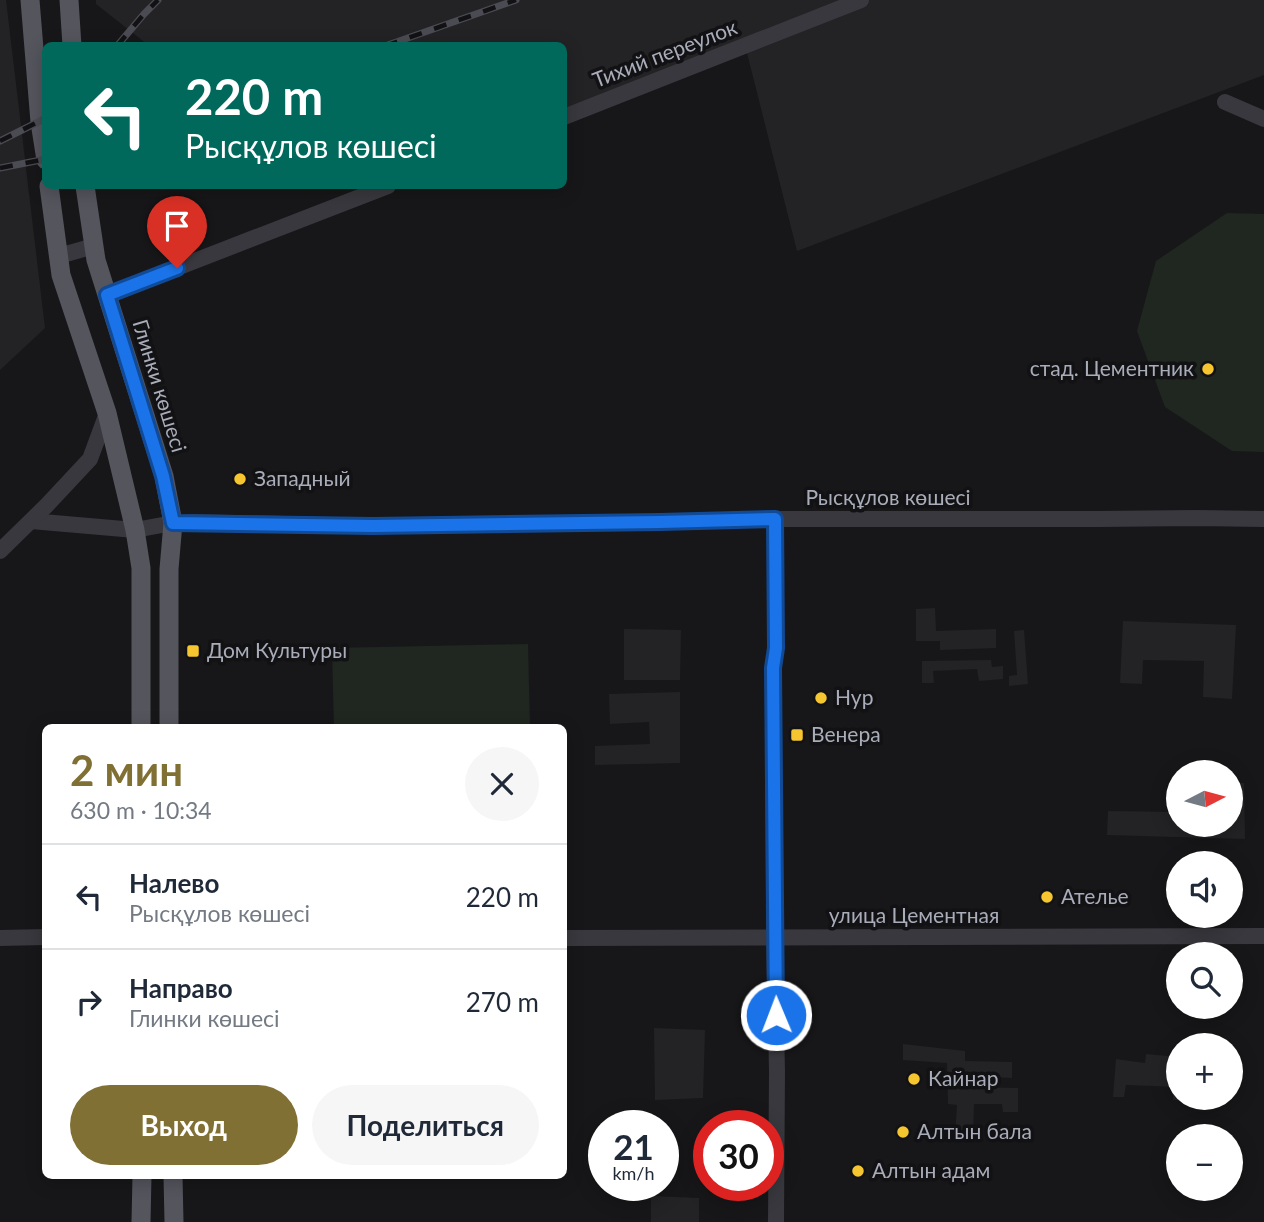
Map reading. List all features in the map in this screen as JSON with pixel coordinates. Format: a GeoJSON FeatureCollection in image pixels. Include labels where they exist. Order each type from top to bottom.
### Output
{"type":"FeatureCollection","features":[{"type":"Feature","properties":{"kind":"main road"},"geometry":{"type":"LineString","coordinates":[[30,0],[42,135]]}},
{"type":"Feature","properties":{"kind":"main road"},"geometry":{"type":"LineString","coordinates":[[69,0],[72,42]]}},
{"type":"Feature","properties":{"kind":"main road"},"geometry":{"type":"LineString","coordinates":[[49,189],[61,275],[107,413],[135,530],[141,568],[141,724]]}},
{"type":"Feature","properties":{"kind":"main road","name":"Глинки көшесі"},"geometry":{"type":"LineString","coordinates":[[85,189],[96,260],[163,476],[173,523],[169,569],[169,724]]}},
{"type":"Feature","properties":{"kind":"main road"},"geometry":{"type":"LineString","coordinates":[[141,1222],[142,1179]]}},
{"type":"Feature","properties":{"kind":"main road"},"geometry":{"type":"LineString","coordinates":[[173,1179],[174,1222]]}},
{"type":"Feature","properties":{"kind":"street","name":"Тихий переулок"},"geometry":{"type":"LineString","coordinates":[[567,116],[861,0]]}},
{"type":"Feature","properties":{"kind":"street"},"geometry":{"type":"LineString","coordinates":[[1225,102],[1264,118]]}},
{"type":"Feature","properties":{"kind":"street"},"geometry":{"type":"LineString","coordinates":[[107,295],[380,189]]}},
{"type":"Feature","properties":{"kind":"street"},"geometry":{"type":"LineString","coordinates":[[58,256],[94,246]]}},
{"type":"Feature","properties":{"kind":"street"},"geometry":{"type":"LineString","coordinates":[[0,551],[32,521],[90,458],[107,413]]}},
{"type":"Feature","properties":{"kind":"street"},"geometry":{"type":"LineString","coordinates":[[775,519],[776,648],[773,668],[776,1222]]}},
{"type":"Feature","properties":{"kind":"street","name":"Рысқұлов көшесі"},"geometry":{"type":"LineString","coordinates":[[32,521],[135,530],[173,523],[373,526],[775,519],[1264,519]]}},
{"type":"Feature","properties":{"kind":"street","name":"улица Цементная"},"geometry":{"type":"LineString","coordinates":[[567,938],[1264,936]]}},
{"type":"Feature","properties":{"kind":"street"},"geometry":{"type":"LineString","coordinates":[[0,938],[42,937]]}},
{"type":"Feature","properties":{"kind":"shaded area"},"geometry":{"type":"Polygon","coordinates":[[[0,0],[6,0],[45,328],[0,370],[0,0]]]}},
{"type":"Feature","properties":{"kind":"shaded area"},"geometry":{"type":"Polygon","coordinates":[[[96,0],[1264,0],[1264,75],[797,251],[747,53],[567,120],[567,42],[144,42],[96,4],[96,0]]]}},
{"type":"Feature","properties":{"kind":"shaded area","name":"стад. Цементник"},"geometry":{"type":"Polygon","coordinates":[[[1227,213],[1264,214],[1264,452],[1232,451],[1165,407],[1137,331],[1156,261],[1227,213]]]}},
{"type":"Feature","properties":{"kind":"shaded area"},"geometry":{"type":"Polygon","coordinates":[[[935,608],[936,631],[996,629],[996,648],[940,650],[940,641],[916,641],[916,609],[935,608]]]}},
{"type":"Feature","properties":{"kind":"shaded area"},"geometry":{"type":"Polygon","coordinates":[[[1123,621],[1236,625],[1232,699],[1203,697],[1204,661],[1143,660],[1142,684],[1120,683],[1123,621]]]}},
{"type":"Feature","properties":{"kind":"shaded area"},"geometry":{"type":"Polygon","coordinates":[[[624,629],[681,630],[680,680],[624,680],[624,629]]]}},
{"type":"Feature","properties":{"kind":"shaded area"},"geometry":{"type":"Polygon","coordinates":[[[1024,630],[1028,684],[1009,686],[1009,676],[1017,675],[1014,631],[1024,630]]]}},
{"type":"Feature","properties":{"kind":"shaded area"},"geometry":{"type":"Polygon","coordinates":[[[528,644],[530,724],[334,724],[332,648],[528,644]]]}},
{"type":"Feature","properties":{"kind":"shaded area"},"geometry":{"type":"Polygon","coordinates":[[[991,660],[992,667],[1003,666],[1003,679],[979,681],[977,669],[933,671],[934,683],[922,683],[922,661],[991,660]]]}},
{"type":"Feature","properties":{"kind":"shaded area"},"geometry":{"type":"Polygon","coordinates":[[[680,692],[680,763],[595,765],[595,746],[650,744],[649,722],[610,724],[609,694],[680,692]]]}},
{"type":"Feature","properties":{"kind":"shaded area"},"geometry":{"type":"Polygon","coordinates":[[[1244,783],[1245,839],[1176,837],[1243,837],[1244,783]]]}},
{"type":"Feature","properties":{"kind":"shaded area"},"geometry":{"type":"Polygon","coordinates":[[[1108,811],[1166,812],[1166,837],[1107,835],[1108,811]]]}},
{"type":"Feature","properties":{"kind":"shaded area"},"geometry":{"type":"Polygon","coordinates":[[[654,1028],[705,1030],[703,1098],[655,1100],[654,1028]]]}},
{"type":"Feature","properties":{"kind":"shaded area"},"geometry":{"type":"Polygon","coordinates":[[[903,1044],[965,1051],[965,1061],[1012,1062],[1012,1078],[968,1076],[967,1087],[1018,1088],[1018,1112],[1003,1112],[1002,1104],[974,1104],[973,1135],[955,1136],[957,1105],[948,1104],[947,1063],[903,1060],[903,1044]]]}},
{"type":"Feature","properties":{"kind":"shaded area"},"geometry":{"type":"Polygon","coordinates":[[[1146,1054],[1166,1056],[1166,1087],[1126,1085],[1124,1097],[1113,1097],[1116,1059],[1145,1063],[1146,1054]]]}},
{"type":"Feature","properties":{"kind":"shaded area"},"geometry":{"type":"Polygon","coordinates":[[[679,1197],[699,1201],[699,1222],[651,1222],[651,1201],[679,1201],[679,1197]]]}},
{"type":"Feature","properties":{"kind":"railway"},"geometry":{"type":"LineString","coordinates":[[120,42],[158,0]]}},
{"type":"Feature","properties":{"kind":"railway"},"geometry":{"type":"LineString","coordinates":[[396,42],[516,0]]}},
{"type":"Feature","properties":{"kind":"railway"},"geometry":{"type":"LineString","coordinates":[[0,141],[42,120]]}},
{"type":"Feature","properties":{"kind":"railway"},"geometry":{"type":"LineString","coordinates":[[0,168],[42,160]]}},
{"type":"Feature","properties":{"kind":"place","name":"стад. Цементник"},"geometry":{"type":"Point","coordinates":[1208,369]}},
{"type":"Feature","properties":{"kind":"place","name":"Западный"},"geometry":{"type":"Point","coordinates":[240,479]}},
{"type":"Feature","properties":{"kind":"place","name":"Дом Культуры"},"geometry":{"type":"Point","coordinates":[193,651]}},
{"type":"Feature","properties":{"kind":"place","name":"Нур"},"geometry":{"type":"Point","coordinates":[821,698]}},
{"type":"Feature","properties":{"kind":"place","name":"Венера"},"geometry":{"type":"Point","coordinates":[797,735]}},
{"type":"Feature","properties":{"kind":"place","name":"Ателье"},"geometry":{"type":"Point","coordinates":[1047,897]}},
{"type":"Feature","properties":{"kind":"place","name":"Кайнар"},"geometry":{"type":"Point","coordinates":[914,1079]}},
{"type":"Feature","properties":{"kind":"place","name":"Алтын бала"},"geometry":{"type":"Point","coordinates":[903,1132]}},
{"type":"Feature","properties":{"kind":"place","name":"Алтын адам"},"geometry":{"type":"Point","coordinates":[858,1171]}},
{"type":"Feature","properties":{"kind":"route"},"geometry":{"type":"LineString","coordinates":[[177,268],[107,295],[163,476],[173,523],[373,526],[775,519],[776,648],[773,668],[776,1015]]}}]}
